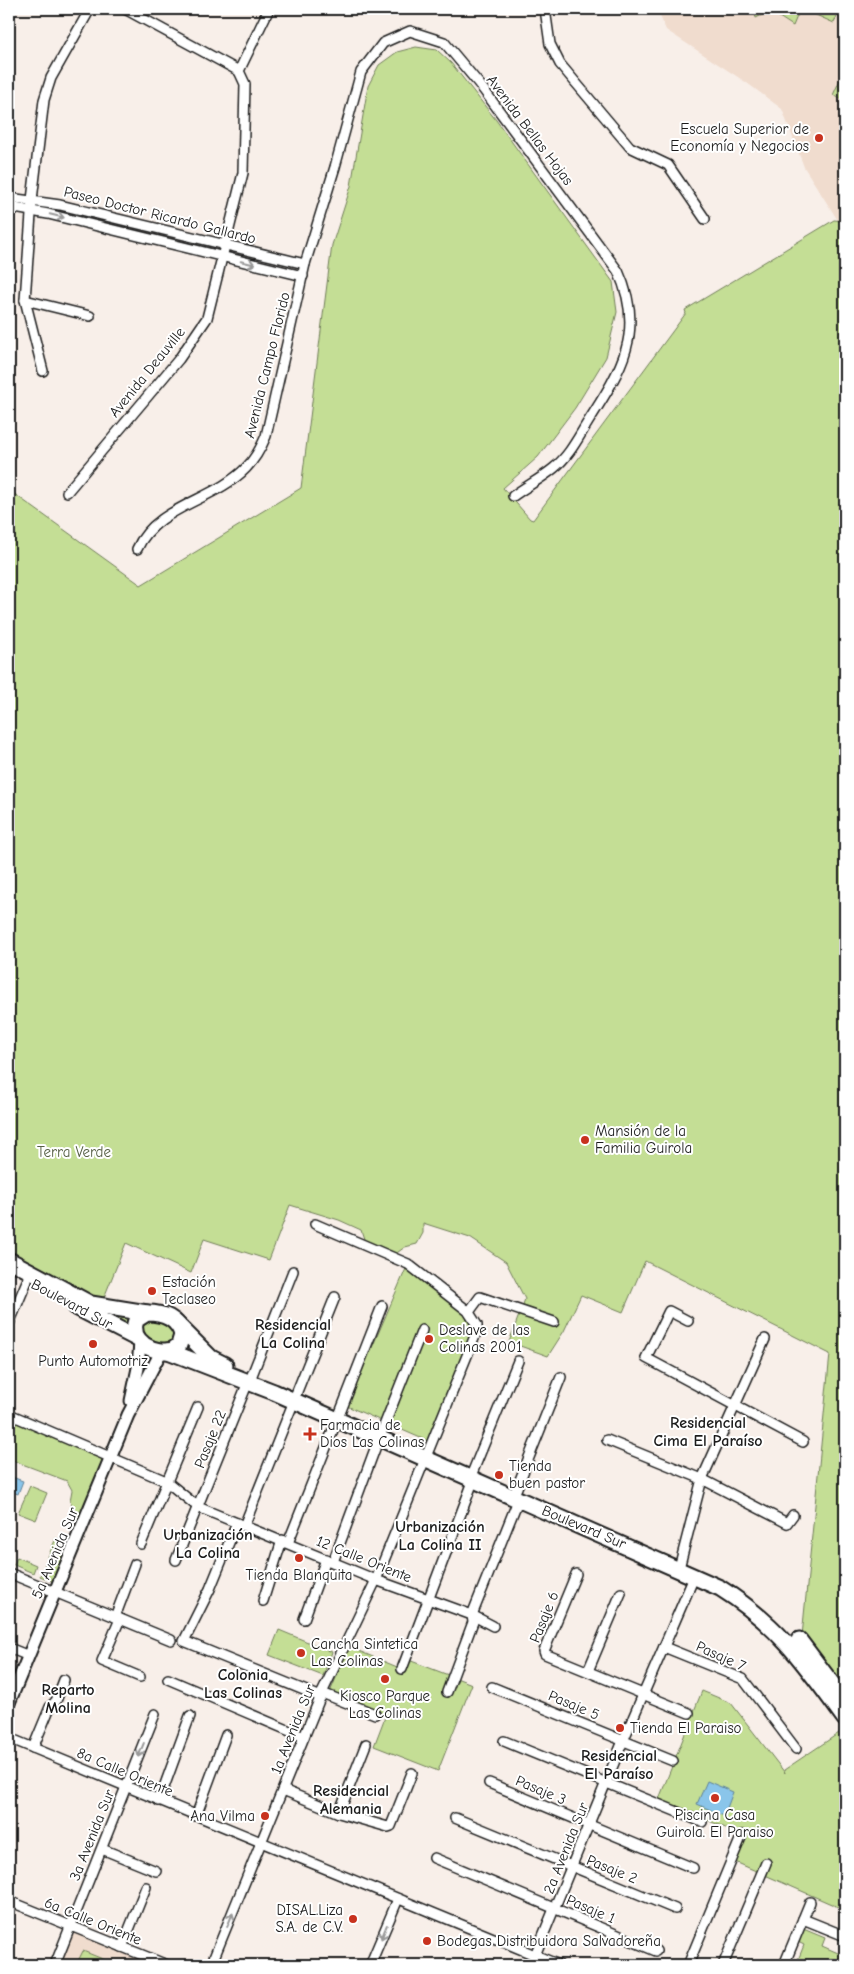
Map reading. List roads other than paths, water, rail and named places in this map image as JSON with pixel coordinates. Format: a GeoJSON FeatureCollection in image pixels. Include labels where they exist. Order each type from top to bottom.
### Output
{"type":"FeatureCollection","features":[{"type":"Feature","properties":{"kind":"highway","name":"Boulevard Sur"},"geometry":{"type":"LineString","coordinates":[[9,1260],[91,1304],[147,1313]]}},
{"type":"Feature","properties":{"kind":"highway","name":"Boulevard Sur"},"geometry":{"type":"LineString","coordinates":[[9,1269],[27,1281],[138,1340]]}},
{"type":"Feature","properties":{"kind":"highway"},"geometry":{"type":"LineString","coordinates":[[147,1313],[162,1314],[176,1323],[180,1330],[181,1340],[173,1350],[153,1349],[138,1340],[134,1330],[136,1320],[147,1313]]}},
{"type":"Feature","properties":{"kind":"highway","name":"Boulevard Sur"},"geometry":{"type":"LineString","coordinates":[[176,1323],[214,1360],[250,1379]]}},
{"type":"Feature","properties":{"kind":"highway","name":"Boulevard Sur"},"geometry":{"type":"LineString","coordinates":[[165,1351],[250,1379],[295,1397],[680,1563],[722,1578],[765,1607],[802,1643],[845,1701]]}},
{"type":"Feature","properties":{"kind":"highway","name":"Boulevard Sur"},"geometry":{"type":"LineString","coordinates":[[680,1563],[694,1574],[736,1597],[774,1628],[800,1656],[845,1719]]}},
{"type":"Feature","properties":{"kind":"street"},"geometry":{"type":"LineString","coordinates":[[43,371],[25,300],[31,210],[44,100],[51,78],[90,9]]}},
{"type":"Feature","properties":{"kind":"street"},"geometry":{"type":"LineString","coordinates":[[125,9],[239,71],[269,9]]}},
{"type":"Feature","properties":{"kind":"street"},"geometry":{"type":"LineString","coordinates":[[545,9],[550,44],[560,64],[630,147],[668,165],[704,220]]}},
{"type":"Feature","properties":{"kind":"street","name":"Avenida Bellas Hojas"},"geometry":{"type":"LineString","coordinates":[[303,276],[360,72],[383,43],[410,31],[444,42],[480,85],[618,270],[628,292],[631,312],[630,332],[615,379],[572,448],[555,467],[514,496]]}},
{"type":"Feature","properties":{"kind":"street","name":"Avenida Deauville"},"geometry":{"type":"LineString","coordinates":[[67,492],[194,338],[207,318],[243,173],[245,84],[239,71]]}},
{"type":"Feature","properties":{"kind":"street","name":"Paseo Doctor Ricardo Gallardo"},"geometry":{"type":"LineString","coordinates":[[9,198],[32,200],[305,264]]}},
{"type":"Feature","properties":{"kind":"street","name":"Paseo Doctor Ricardo Gallardo"},"geometry":{"type":"LineString","coordinates":[[9,207],[31,210],[303,276]]}},
{"type":"Feature","properties":{"kind":"street","name":"Avenida Campo Florido"},"geometry":{"type":"LineString","coordinates":[[137,550],[142,537],[155,523],[218,488],[245,469],[258,454],[266,436],[303,276]]}},
{"type":"Feature","properties":{"kind":"street"},"geometry":{"type":"LineString","coordinates":[[25,300],[90,316]]}},
{"type":"Feature","properties":{"kind":"street"},"geometry":{"type":"LineString","coordinates":[[315,1224],[404,1261],[469,1312],[480,1297],[554,1322]]}},
{"type":"Feature","properties":{"kind":"street","name":"Pasaje 22"},"geometry":{"type":"LineString","coordinates":[[198,1507],[293,1271]]}},
{"type":"Feature","properties":{"kind":"street"},"geometry":{"type":"LineString","coordinates":[[9,1324],[27,1281]]}},
{"type":"Feature","properties":{"kind":"street"},"geometry":{"type":"LineString","coordinates":[[335,1297],[241,1525],[184,1641],[375,1714]]}},
{"type":"Feature","properties":{"kind":"street"},"geometry":{"type":"LineString","coordinates":[[263,1601],[285,1542],[382,1306]]}},
{"type":"Feature","properties":{"kind":"street"},"geometry":{"type":"LineString","coordinates":[[688,1321],[669,1311],[646,1358],[803,1442]]}},
{"type":"Feature","properties":{"kind":"street","name":"1a Avenida Sur"},"geometry":{"type":"LineString","coordinates":[[212,1965],[304,1737],[376,1580],[477,1331],[477,1325],[469,1312]]}},
{"type":"Feature","properties":{"kind":"street"},"geometry":{"type":"LineString","coordinates":[[304,1619],[330,1561],[422,1330]]}},
{"type":"Feature","properties":{"kind":"street"},"geometry":{"type":"LineString","coordinates":[[680,1563],[702,1479],[765,1339]]}},
{"type":"Feature","properties":{"kind":"street","name":"5a Avenida Sur"},"geometry":{"type":"LineString","coordinates":[[128,1415],[138,1368],[138,1340]]}},
{"type":"Feature","properties":{"kind":"street","name":"5a Avenida Sur"},"geometry":{"type":"LineString","coordinates":[[9,1703],[128,1415],[165,1351]]}},
{"type":"Feature","properties":{"kind":"street"},"geometry":{"type":"LineString","coordinates":[[402,1669],[430,1600],[474,1475],[518,1361]]}},
{"type":"Feature","properties":{"kind":"street"},"geometry":{"type":"LineString","coordinates":[[447,1692],[473,1622],[472,1615],[561,1378]]}},
{"type":"Feature","properties":{"kind":"street"},"geometry":{"type":"LineString","coordinates":[[142,1544],[166,1481],[198,1407]]}},
{"type":"Feature","properties":{"kind":"street","name":"12 Calle Oriente"},"geometry":{"type":"LineString","coordinates":[[9,1414],[166,1481],[198,1507],[376,1580],[472,1615],[493,1626]]}},
{"type":"Feature","properties":{"kind":"street"},"geometry":{"type":"LineString","coordinates":[[607,1440],[702,1479],[787,1523],[793,1515]]}},
{"type":"Feature","properties":{"kind":"street"},"geometry":{"type":"LineString","coordinates":[[176,1560],[198,1507]]}},
{"type":"Feature","properties":{"kind":"street"},"geometry":{"type":"LineString","coordinates":[[135,1564],[102,1661],[140,1677]]}},
{"type":"Feature","properties":{"kind":"street"},"geometry":{"type":"LineString","coordinates":[[9,1573],[171,1640]]}},
{"type":"Feature","properties":{"kind":"street","name":"Pasaje 6"},"geometry":{"type":"LineString","coordinates":[[576,1574],[544,1653],[690,1712]]}},
{"type":"Feature","properties":{"kind":"street","name":"2a Avenida Sur"},"geometry":{"type":"LineString","coordinates":[[531,1965],[556,1909],[623,1741],[694,1574]]}},
{"type":"Feature","properties":{"kind":"street"},"geometry":{"type":"LineString","coordinates":[[588,1671],[621,1593]]}},
{"type":"Feature","properties":{"kind":"street","name":"Pasaje 7"},"geometry":{"type":"LineString","coordinates":[[664,1647],[743,1678],[796,1749]]}},
{"type":"Feature","properties":{"kind":"street"},"geometry":{"type":"LineString","coordinates":[[9,1648],[29,1656]]}},
{"type":"Feature","properties":{"kind":"street"},"geometry":{"type":"LineString","coordinates":[[168,1679],[304,1737]]}},
{"type":"Feature","properties":{"kind":"street"},"geometry":{"type":"LineString","coordinates":[[33,1748],[50,1707],[56,1700],[64,1680]]}},
{"type":"Feature","properties":{"kind":"street","name":"Pasaje 5"},"geometry":{"type":"LineString","coordinates":[[492,1687],[673,1761]]}},
{"type":"Feature","properties":{"kind":"street","name":"3a Avenida Sur"},"geometry":{"type":"LineString","coordinates":[[55,1965],[155,1714]]}},
{"type":"Feature","properties":{"kind":"street"},"geometry":{"type":"LineString","coordinates":[[159,1801],[190,1716]]}},
{"type":"Feature","properties":{"kind":"street"},"geometry":{"type":"LineString","coordinates":[[196,1816],[226,1735]]}},
{"type":"Feature","properties":{"kind":"street","name":"8a Calle Oriente"},"geometry":{"type":"LineString","coordinates":[[9,1738],[559,1965]]}},
{"type":"Feature","properties":{"kind":"street"},"geometry":{"type":"LineString","coordinates":[[504,1742],[702,1822]]}},
{"type":"Feature","properties":{"kind":"street"},"geometry":{"type":"LineString","coordinates":[[339,1813],[366,1744]]}},
{"type":"Feature","properties":{"kind":"street"},"geometry":{"type":"LineString","coordinates":[[283,1790],[339,1813],[384,1827],[391,1826],[412,1773]]}},
{"type":"Feature","properties":{"kind":"street","name":"Pasaje 3"},"geometry":{"type":"LineString","coordinates":[[489,1783],[693,1868]]}},
{"type":"Feature","properties":{"kind":"street","name":"Pasaje 2"},"geometry":{"type":"LineString","coordinates":[[455,1818],[675,1909]]}},
{"type":"Feature","properties":{"kind":"street"},"geometry":{"type":"LineString","coordinates":[[688,1965],[742,1835]]}},
{"type":"Feature","properties":{"kind":"street"},"geometry":{"type":"LineString","coordinates":[[102,1849],[156,1871]]}},
{"type":"Feature","properties":{"kind":"street","name":"Pasaje 1"},"geometry":{"type":"LineString","coordinates":[[434,1858],[656,1951]]}},
{"type":"Feature","properties":{"kind":"street"},"geometry":{"type":"LineString","coordinates":[[723,1965],[766,1863]]}},
{"type":"Feature","properties":{"kind":"street"},"geometry":{"type":"LineString","coordinates":[[122,1947],[146,1887]]}},
{"type":"Feature","properties":{"kind":"street"},"geometry":{"type":"LineString","coordinates":[[370,1965],[398,1899]]}},
{"type":"Feature","properties":{"kind":"street","name":"6a Calle Oriente"},"geometry":{"type":"LineString","coordinates":[[9,1901],[167,1965]]}},
{"type":"Feature","properties":{"kind":"street"},"geometry":{"type":"LineString","coordinates":[[784,1965],[810,1902]]}},
{"type":"Feature","properties":{"kind":"street"},"geometry":{"type":"LineString","coordinates":[[803,1919],[845,1936]]}},
{"type":"Feature","properties":{"kind":"water"},"geometry":{"type":"Polygon","coordinates":[[[9,1476],[23,1481],[18,1494],[9,1491],[9,1476]]]}},
{"type":"Feature","properties":{"kind":"water","name":"Piscina Casa Guirola. El Paraiso"},"geometry":{"type":"Polygon","coordinates":[[[707,1781],[733,1792],[724,1816],[697,1804],[707,1781]]]}},
{"type":"Feature","properties":{"kind":"place","name":"Escuela Superior de Economía y Negocios"},"geometry":{"type":"Point","coordinates":[819,138]}},
{"type":"Feature","properties":{"kind":"place","name":"Mansión de la Familia Guirola"},"geometry":{"type":"Point","coordinates":[585,1140]}},
{"type":"Feature","properties":{"kind":"place","name":"Estación Teclaseo"},"geometry":{"type":"Point","coordinates":[152,1291]}},
{"type":"Feature","properties":{"kind":"place","name":"Deslave de las Colinas 2001"},"geometry":{"type":"Point","coordinates":[429,1339]}},
{"type":"Feature","properties":{"kind":"place","name":"Punto Automotriz"},"geometry":{"type":"Point","coordinates":[93,1344]}},
{"type":"Feature","properties":{"kind":"place","name":"Farmacia de Dios Las Colinas"},"geometry":{"type":"Point","coordinates":[310,1434]}},
{"type":"Feature","properties":{"kind":"place","name":"Tienda buen pastor"},"geometry":{"type":"Point","coordinates":[499,1475]}},
{"type":"Feature","properties":{"kind":"place","name":"Tienda Blanquita"},"geometry":{"type":"Point","coordinates":[299,1558]}},
{"type":"Feature","properties":{"kind":"place","name":"Cancha Sintetica Las Colinas"},"geometry":{"type":"Point","coordinates":[301,1653]}},
{"type":"Feature","properties":{"kind":"place","name":"Kiosco Parque Las Colinas"},"geometry":{"type":"Point","coordinates":[385,1679]}},
{"type":"Feature","properties":{"kind":"place","name":"Tienda El Paraiso"},"geometry":{"type":"Point","coordinates":[620,1728]}},
{"type":"Feature","properties":{"kind":"place","name":"Piscina Casa Guirola. El Paraiso"},"geometry":{"type":"Point","coordinates":[715,1798]}},
{"type":"Feature","properties":{"kind":"place","name":"Ana Vilma"},"geometry":{"type":"Point","coordinates":[265,1816]}},
{"type":"Feature","properties":{"kind":"place","name":"DISAL.Liza S.A. de C.V."},"geometry":{"type":"Point","coordinates":[353,1919]}},
{"type":"Feature","properties":{"kind":"place","name":"Bodegas Distribuidora Salvadoreña"},"geometry":{"type":"Point","coordinates":[427,1941]}},
{"type":"Feature","properties":{"kind":"district","name":"Residencial La Colina"},"geometry":{"type":"Point","coordinates":[293,1333]}},
{"type":"Feature","properties":{"kind":"district","name":"Residencial Cima El Paraíso"},"geometry":{"type":"Point","coordinates":[708,1431]}},
{"type":"Feature","properties":{"kind":"district","name":"Urbanización La Colina II"},"geometry":{"type":"Point","coordinates":[440,1535]}},
{"type":"Feature","properties":{"kind":"district","name":"Urbanización La Colina"},"geometry":{"type":"Point","coordinates":[208,1543]}},
{"type":"Feature","properties":{"kind":"district","name":"Colonia Las Colinas"},"geometry":{"type":"Point","coordinates":[243,1683]}},
{"type":"Feature","properties":{"kind":"district","name":"Reparto Molina"},"geometry":{"type":"Point","coordinates":[68,1698]}},
{"type":"Feature","properties":{"kind":"district","name":"Residencial El Paraíso"},"geometry":{"type":"Point","coordinates":[619,1764]}},
{"type":"Feature","properties":{"kind":"district","name":"Residencial Alemania"},"geometry":{"type":"Point","coordinates":[351,1799]}},
{"type":"Feature","properties":{"kind":"park label","name":"Terra Verde"},"geometry":{"type":"Point","coordinates":[74,1152]}}]}
